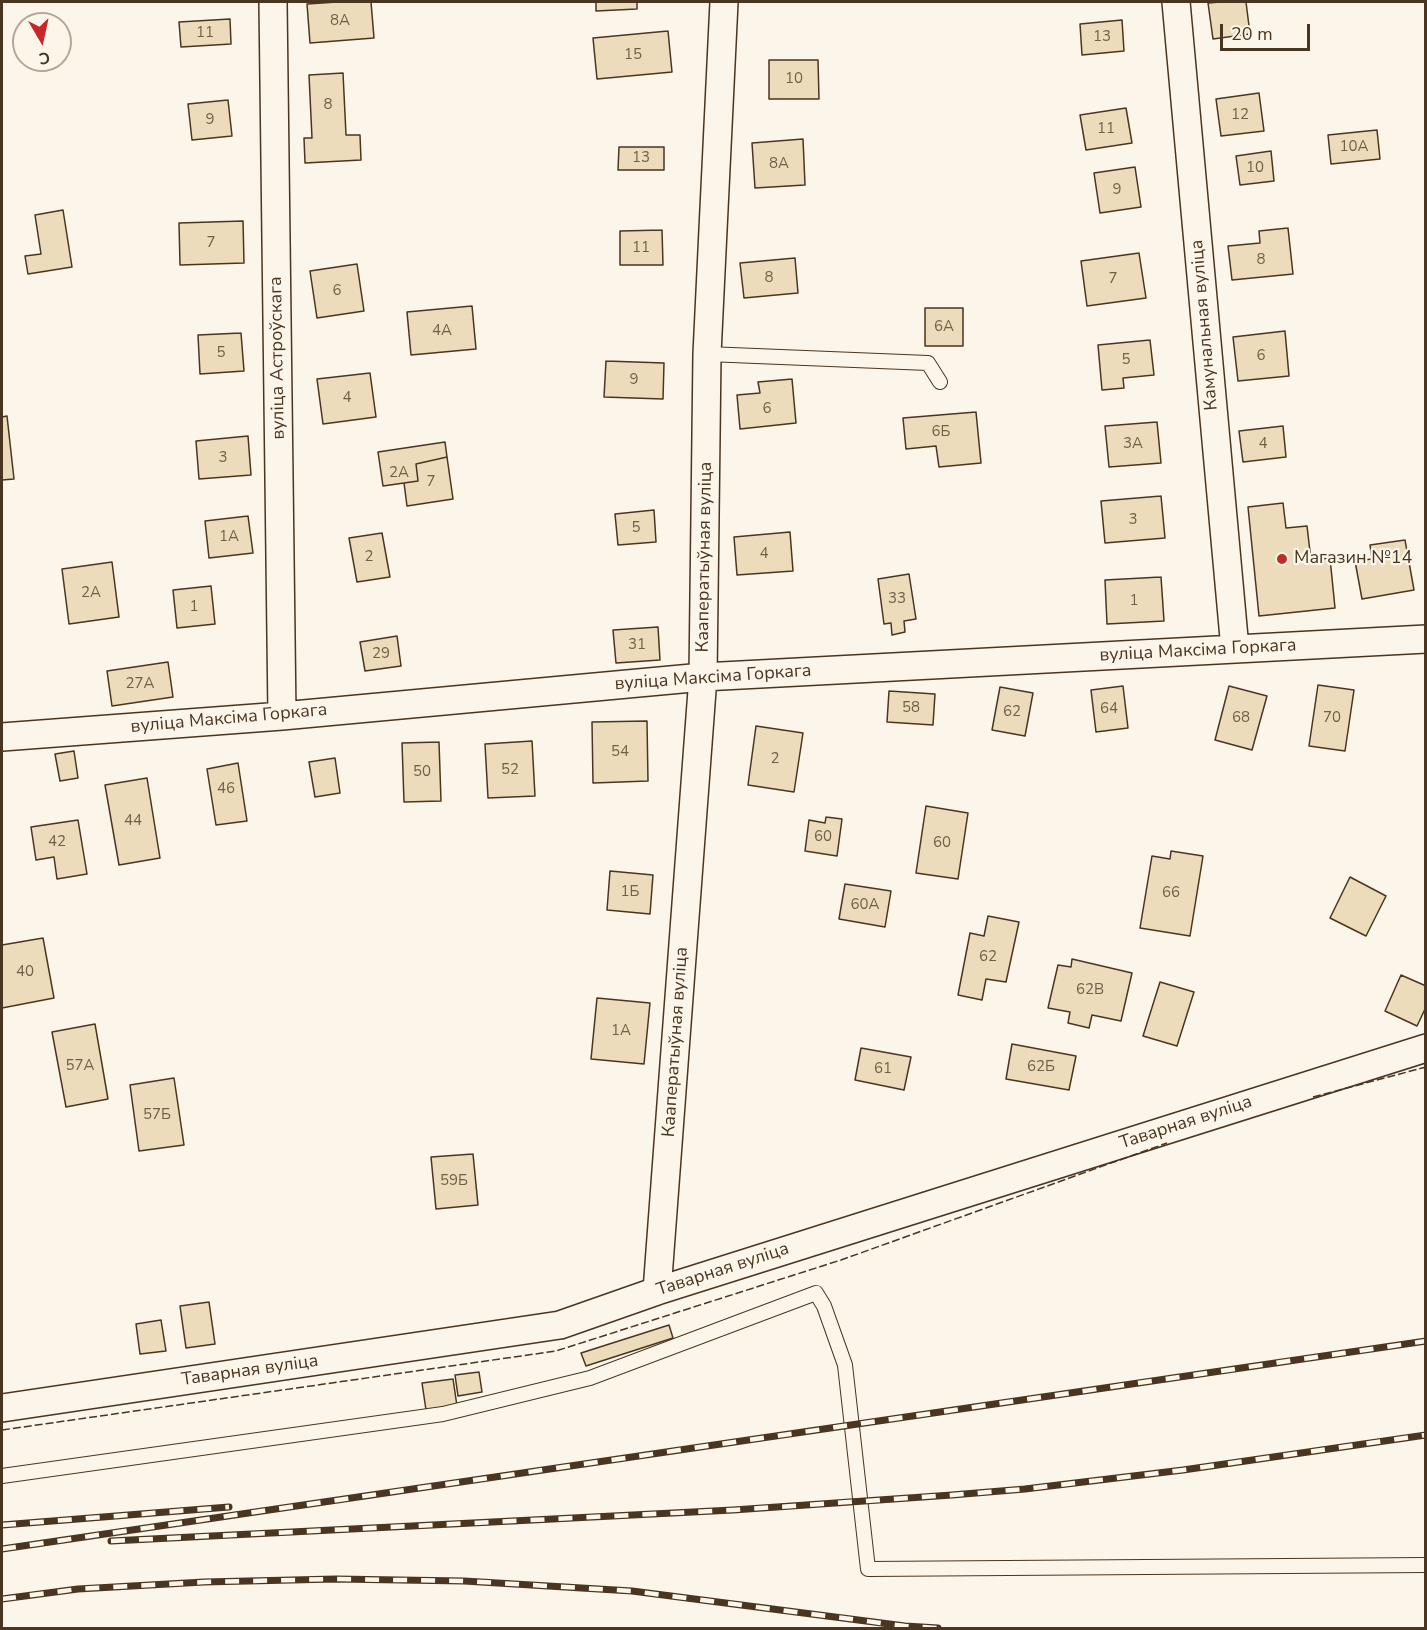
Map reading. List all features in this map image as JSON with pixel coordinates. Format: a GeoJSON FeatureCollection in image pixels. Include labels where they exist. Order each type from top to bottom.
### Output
{"type":"FeatureCollection","features":[{"type":"Feature","properties":{"kind":"street","name":"вуліца Астроўскага"},"geometry":{"type":"LineString","coordinates":[[273,2],[282,716]]}},
{"type":"Feature","properties":{"kind":"street","name":"Кааператыўная вуліца"},"geometry":{"type":"LineString","coordinates":[[657,1290],[704,677],[707,354],[724,2]]}},
{"type":"Feature","properties":{"kind":"street","name":"Камунальная вуліца"},"geometry":{"type":"LineString","coordinates":[[1176,2],[1235,649]]}},
{"type":"Feature","properties":{"kind":"street","name":"вуліца Максіма Горкага"},"geometry":{"type":"LineString","coordinates":[[2,737],[282,716],[704,677],[1425,639]]}},
{"type":"Feature","properties":{"kind":"street","name":"Таварная вуліца"},"geometry":{"type":"LineString","coordinates":[[2,1408],[560,1325],[657,1290],[1425,1048]]}},
{"type":"Feature","properties":{"kind":"lane"},"geometry":{"type":"LineString","coordinates":[[707,354],[928,363],[940,382]]}},
{"type":"Feature","properties":{"kind":"lane"},"geometry":{"type":"LineString","coordinates":[[2,1476],[443,1414],[590,1378],[816,1293],[824,1306],[845,1365],[868,1569],[1425,1565]]}},
{"type":"Feature","properties":{"kind":"building"},"geometry":{"type":"Polygon","coordinates":[[[371,2],[374,38],[310,43],[307,4],[371,2]]]}},
{"type":"Feature","properties":{"kind":"building"},"geometry":{"type":"Polygon","coordinates":[[[596,2],[637,2],[637,9],[596,11],[596,2]]]}},
{"type":"Feature","properties":{"kind":"building"},"geometry":{"type":"Polygon","coordinates":[[[1246,2],[1250,34],[1213,39],[1208,3],[1246,2]]]}},
{"type":"Feature","properties":{"kind":"building"},"geometry":{"type":"Polygon","coordinates":[[[230,19],[231,44],[181,47],[179,22],[230,19]]]}},
{"type":"Feature","properties":{"kind":"building"},"geometry":{"type":"Polygon","coordinates":[[[1122,20],[1124,51],[1082,55],[1080,24],[1122,20]]]}},
{"type":"Feature","properties":{"kind":"building"},"geometry":{"type":"Polygon","coordinates":[[[668,31],[672,72],[597,79],[593,38],[668,31]]]}},
{"type":"Feature","properties":{"kind":"building"},"geometry":{"type":"Polygon","coordinates":[[[769,60],[818,60],[819,99],[769,99],[769,60]]]}},
{"type":"Feature","properties":{"kind":"building"},"geometry":{"type":"Polygon","coordinates":[[[343,73],[346,135],[360,135],[361,160],[305,163],[304,138],[312,138],[309,75],[343,73]]]}},
{"type":"Feature","properties":{"kind":"building"},"geometry":{"type":"Polygon","coordinates":[[[1259,93],[1264,131],[1221,136],[1216,99],[1259,93]]]}},
{"type":"Feature","properties":{"kind":"building"},"geometry":{"type":"Polygon","coordinates":[[[228,100],[232,136],[192,140],[188,104],[228,100]]]}},
{"type":"Feature","properties":{"kind":"building"},"geometry":{"type":"Polygon","coordinates":[[[1126,108],[1132,143],[1086,150],[1080,115],[1126,108]]]}},
{"type":"Feature","properties":{"kind":"building"},"geometry":{"type":"Polygon","coordinates":[[[1377,130],[1380,159],[1331,164],[1328,135],[1377,130]]]}},
{"type":"Feature","properties":{"kind":"building"},"geometry":{"type":"Polygon","coordinates":[[[803,139],[805,185],[755,188],[752,143],[803,139]]]}},
{"type":"Feature","properties":{"kind":"building"},"geometry":{"type":"Polygon","coordinates":[[[619,147],[664,147],[664,170],[618,170],[619,147]]]}},
{"type":"Feature","properties":{"kind":"building"},"geometry":{"type":"Polygon","coordinates":[[[1271,151],[1274,181],[1240,185],[1236,156],[1271,151]]]}},
{"type":"Feature","properties":{"kind":"building"},"geometry":{"type":"Polygon","coordinates":[[[1135,167],[1141,207],[1100,213],[1094,173],[1135,167]]]}},
{"type":"Feature","properties":{"kind":"building"},"geometry":{"type":"Polygon","coordinates":[[[63,210],[72,267],[28,274],[25,256],[41,254],[35,215],[63,210]]]}},
{"type":"Feature","properties":{"kind":"building"},"geometry":{"type":"Polygon","coordinates":[[[243,221],[244,263],[180,265],[179,223],[243,221]]]}},
{"type":"Feature","properties":{"kind":"building"},"geometry":{"type":"Polygon","coordinates":[[[1288,228],[1293,274],[1232,280],[1228,246],[1260,243],[1259,231],[1288,228]]]}},
{"type":"Feature","properties":{"kind":"building"},"geometry":{"type":"Polygon","coordinates":[[[662,230],[663,265],[620,265],[620,231],[662,230]]]}},
{"type":"Feature","properties":{"kind":"building"},"geometry":{"type":"Polygon","coordinates":[[[1139,253],[1146,298],[1087,306],[1081,261],[1139,253]]]}},
{"type":"Feature","properties":{"kind":"building"},"geometry":{"type":"Polygon","coordinates":[[[795,258],[798,293],[744,298],[740,263],[795,258]]]}},
{"type":"Feature","properties":{"kind":"building"},"geometry":{"type":"Polygon","coordinates":[[[357,264],[364,311],[317,318],[310,271],[357,264]]]}},
{"type":"Feature","properties":{"kind":"building"},"geometry":{"type":"Polygon","coordinates":[[[472,306],[476,349],[411,355],[407,312],[472,306]]]}},
{"type":"Feature","properties":{"kind":"building"},"geometry":{"type":"Polygon","coordinates":[[[925,308],[963,308],[963,346],[925,346],[925,308]]]}},
{"type":"Feature","properties":{"kind":"building"},"geometry":{"type":"Polygon","coordinates":[[[1285,331],[1289,376],[1238,381],[1233,337],[1285,331]]]}},
{"type":"Feature","properties":{"kind":"building"},"geometry":{"type":"Polygon","coordinates":[[[241,333],[244,371],[200,374],[198,335],[241,333]]]}},
{"type":"Feature","properties":{"kind":"building"},"geometry":{"type":"Polygon","coordinates":[[[1150,340],[1154,375],[1123,378],[1124,388],[1102,390],[1098,345],[1150,340]]]}},
{"type":"Feature","properties":{"kind":"building"},"geometry":{"type":"Polygon","coordinates":[[[606,361],[664,363],[663,399],[604,397],[606,361]]]}},
{"type":"Feature","properties":{"kind":"building"},"geometry":{"type":"Polygon","coordinates":[[[370,373],[376,417],[323,424],[317,379],[370,373]]]}},
{"type":"Feature","properties":{"kind":"building"},"geometry":{"type":"Polygon","coordinates":[[[792,379],[796,423],[740,429],[737,395],[760,393],[758,382],[792,379]]]}},
{"type":"Feature","properties":{"kind":"building"},"geometry":{"type":"Polygon","coordinates":[[[976,412],[981,463],[939,467],[936,446],[906,449],[903,418],[976,412]]]}},
{"type":"Feature","properties":{"kind":"building"},"geometry":{"type":"Polygon","coordinates":[[[7,416],[14,479],[2,480],[2,417],[7,416]]]}},
{"type":"Feature","properties":{"kind":"building"},"geometry":{"type":"Polygon","coordinates":[[[1157,422],[1161,463],[1109,467],[1105,426],[1157,422]]]}},
{"type":"Feature","properties":{"kind":"building"},"geometry":{"type":"Polygon","coordinates":[[[1283,426],[1286,457],[1243,462],[1239,431],[1283,426]]]}},
{"type":"Feature","properties":{"kind":"building"},"geometry":{"type":"Polygon","coordinates":[[[248,436],[251,475],[199,479],[196,441],[248,436]]]}},
{"type":"Feature","properties":{"kind":"building"},"geometry":{"type":"Polygon","coordinates":[[[445,442],[447,457],[416,464],[418,481],[383,486],[378,452],[445,442]]]}},
{"type":"Feature","properties":{"kind":"building"},"geometry":{"type":"Polygon","coordinates":[[[447,457],[453,499],[407,506],[404,483],[418,481],[416,464],[447,457]]]}},
{"type":"Feature","properties":{"kind":"building"},"geometry":{"type":"Polygon","coordinates":[[[1161,496],[1165,538],[1105,543],[1101,501],[1161,496]]]}},
{"type":"Feature","properties":{"kind":"building","name":"Магазин №14"},"geometry":{"type":"Polygon","coordinates":[[[1283,503],[1286,528],[1307,526],[1311,560],[1330,558],[1335,608],[1259,616],[1248,507],[1283,503]]]}},
{"type":"Feature","properties":{"kind":"building"},"geometry":{"type":"Polygon","coordinates":[[[654,510],[656,542],[618,545],[615,514],[654,510]]]}},
{"type":"Feature","properties":{"kind":"building"},"geometry":{"type":"Polygon","coordinates":[[[248,516],[253,553],[209,558],[205,521],[248,516]]]}},
{"type":"Feature","properties":{"kind":"building"},"geometry":{"type":"Polygon","coordinates":[[[790,532],[793,571],[737,575],[734,537],[790,532]]]}},
{"type":"Feature","properties":{"kind":"building"},"geometry":{"type":"Polygon","coordinates":[[[382,533],[390,577],[357,582],[349,538],[382,533]]]}},
{"type":"Feature","properties":{"kind":"building"},"geometry":{"type":"Polygon","coordinates":[[[1405,540],[1414,590],[1362,599],[1355,561],[1372,559],[1370,545],[1405,540]]]}},
{"type":"Feature","properties":{"kind":"building"},"geometry":{"type":"Polygon","coordinates":[[[112,562],[119,617],[69,624],[62,569],[112,562]]]}},
{"type":"Feature","properties":{"kind":"building"},"geometry":{"type":"Polygon","coordinates":[[[909,574],[916,619],[904,621],[905,632],[892,635],[891,623],[884,624],[878,579],[909,574]]]}},
{"type":"Feature","properties":{"kind":"building"},"geometry":{"type":"Polygon","coordinates":[[[1161,577],[1164,621],[1107,624],[1105,580],[1161,577]]]}},
{"type":"Feature","properties":{"kind":"building"},"geometry":{"type":"Polygon","coordinates":[[[211,586],[215,624],[177,628],[173,590],[211,586]]]}},
{"type":"Feature","properties":{"kind":"building"},"geometry":{"type":"Polygon","coordinates":[[[658,627],[660,660],[616,663],[613,630],[658,627]]]}},
{"type":"Feature","properties":{"kind":"building"},"geometry":{"type":"Polygon","coordinates":[[[397,636],[401,666],[365,671],[360,642],[397,636]]]}},
{"type":"Feature","properties":{"kind":"building"},"geometry":{"type":"Polygon","coordinates":[[[168,662],[173,697],[112,706],[107,671],[168,662]]]}},
{"type":"Feature","properties":{"kind":"building"},"geometry":{"type":"Polygon","coordinates":[[[1318,685],[1354,690],[1345,751],[1309,746],[1318,685]]]}},
{"type":"Feature","properties":{"kind":"building"},"geometry":{"type":"Polygon","coordinates":[[[1123,686],[1128,728],[1096,732],[1091,690],[1123,686]]]}},
{"type":"Feature","properties":{"kind":"building"},"geometry":{"type":"Polygon","coordinates":[[[1229,686],[1267,696],[1252,750],[1215,740],[1229,686]]]}},
{"type":"Feature","properties":{"kind":"building"},"geometry":{"type":"Polygon","coordinates":[[[1000,687],[1033,693],[1025,736],[992,730],[1000,687]]]}},
{"type":"Feature","properties":{"kind":"building"},"geometry":{"type":"Polygon","coordinates":[[[889,691],[935,694],[933,725],[887,722],[889,691]]]}},
{"type":"Feature","properties":{"kind":"building"},"geometry":{"type":"Polygon","coordinates":[[[647,721],[648,781],[593,783],[592,722],[647,721]]]}},
{"type":"Feature","properties":{"kind":"building"},"geometry":{"type":"Polygon","coordinates":[[[756,726],[803,733],[794,792],[748,785],[756,726]]]}},
{"type":"Feature","properties":{"kind":"building"},"geometry":{"type":"Polygon","coordinates":[[[532,741],[535,796],[488,798],[485,744],[532,741]]]}},
{"type":"Feature","properties":{"kind":"building"},"geometry":{"type":"Polygon","coordinates":[[[439,742],[441,801],[404,802],[402,743],[439,742]]]}},
{"type":"Feature","properties":{"kind":"building"},"geometry":{"type":"Polygon","coordinates":[[[74,751],[78,778],[60,781],[55,754],[74,751]]]}},
{"type":"Feature","properties":{"kind":"building"},"geometry":{"type":"Polygon","coordinates":[[[335,758],[340,793],[315,797],[309,762],[335,758]]]}},
{"type":"Feature","properties":{"kind":"building"},"geometry":{"type":"Polygon","coordinates":[[[238,763],[247,821],[216,825],[207,769],[238,763]]]}},
{"type":"Feature","properties":{"kind":"building"},"geometry":{"type":"Polygon","coordinates":[[[147,778],[160,858],[119,865],[105,785],[147,778]]]}},
{"type":"Feature","properties":{"kind":"building"},"geometry":{"type":"Polygon","coordinates":[[[926,806],[968,813],[958,879],[916,873],[926,806]]]}},
{"type":"Feature","properties":{"kind":"building"},"geometry":{"type":"Polygon","coordinates":[[[826,817],[842,819],[837,856],[805,851],[809,820],[825,823],[826,817]]]}},
{"type":"Feature","properties":{"kind":"building"},"geometry":{"type":"Polygon","coordinates":[[[78,820],[87,874],[57,879],[54,857],[36,860],[31,827],[78,820]]]}},
{"type":"Feature","properties":{"kind":"building"},"geometry":{"type":"Polygon","coordinates":[[[1171,851],[1203,856],[1190,936],[1140,928],[1152,856],[1170,859],[1171,851]]]}},
{"type":"Feature","properties":{"kind":"building"},"geometry":{"type":"Polygon","coordinates":[[[610,871],[653,875],[650,914],[607,910],[610,871]]]}},
{"type":"Feature","properties":{"kind":"building"},"geometry":{"type":"Polygon","coordinates":[[[1350,877],[1386,896],[1366,936],[1330,918],[1350,877]]]}},
{"type":"Feature","properties":{"kind":"building"},"geometry":{"type":"Polygon","coordinates":[[[845,884],[891,891],[885,927],[839,919],[845,884]]]}},
{"type":"Feature","properties":{"kind":"building"},"geometry":{"type":"Polygon","coordinates":[[[988,916],[1019,922],[1006,982],[986,979],[982,1000],[958,995],[970,933],[984,936],[988,916]]]}},
{"type":"Feature","properties":{"kind":"building"},"geometry":{"type":"Polygon","coordinates":[[[43,938],[54,998],[2,1008],[2,945],[43,938]]]}},
{"type":"Feature","properties":{"kind":"building"},"geometry":{"type":"Polygon","coordinates":[[[1072,959],[1132,973],[1121,1021],[1092,1015],[1089,1028],[1068,1023],[1070,1012],[1048,1008],[1058,965],[1071,967],[1072,959]]]}},
{"type":"Feature","properties":{"kind":"building"},"geometry":{"type":"Polygon","coordinates":[[[1401,975],[1426,986],[1426,1007],[1417,1026],[1385,1011],[1401,975]]]}},
{"type":"Feature","properties":{"kind":"building"},"geometry":{"type":"Polygon","coordinates":[[[1160,982],[1194,992],[1177,1046],[1143,1036],[1160,982]]]}},
{"type":"Feature","properties":{"kind":"building"},"geometry":{"type":"Polygon","coordinates":[[[597,998],[650,1003],[644,1064],[591,1059],[597,998]]]}},
{"type":"Feature","properties":{"kind":"building"},"geometry":{"type":"Polygon","coordinates":[[[95,1024],[108,1099],[66,1107],[52,1032],[95,1024]]]}},
{"type":"Feature","properties":{"kind":"building"},"geometry":{"type":"Polygon","coordinates":[[[1012,1044],[1076,1056],[1069,1090],[1006,1079],[1012,1044]]]}},
{"type":"Feature","properties":{"kind":"building"},"geometry":{"type":"Polygon","coordinates":[[[861,1048],[911,1057],[904,1090],[855,1080],[861,1048]]]}},
{"type":"Feature","properties":{"kind":"building"},"geometry":{"type":"Polygon","coordinates":[[[174,1078],[184,1145],[139,1151],[130,1085],[174,1078]]]}},
{"type":"Feature","properties":{"kind":"building"},"geometry":{"type":"Polygon","coordinates":[[[473,1154],[478,1205],[436,1209],[431,1157],[473,1154]]]}},
{"type":"Feature","properties":{"kind":"building"},"geometry":{"type":"Polygon","coordinates":[[[209,1302],[215,1344],[186,1348],[180,1306],[209,1302]]]}},
{"type":"Feature","properties":{"kind":"building"},"geometry":{"type":"Polygon","coordinates":[[[161,1320],[166,1351],[140,1354],[136,1324],[161,1320]]]}},
{"type":"Feature","properties":{"kind":"building"},"geometry":{"type":"Polygon","coordinates":[[[669,1325],[673,1338],[586,1366],[581,1353],[669,1325]]]}},
{"type":"Feature","properties":{"kind":"building"},"geometry":{"type":"Polygon","coordinates":[[[479,1372],[482,1392],[458,1396],[455,1375],[479,1372]]]}},
{"type":"Feature","properties":{"kind":"building"},"geometry":{"type":"Polygon","coordinates":[[[453,1379],[457,1406],[426,1410],[422,1383],[453,1379]]]}},
{"type":"Feature","properties":{"kind":"railway"},"geometry":{"type":"LineString","coordinates":[[2,1549],[1426,1341]]}},
{"type":"Feature","properties":{"kind":"railway"},"geometry":{"type":"LineString","coordinates":[[111,1541],[733,1510],[952,1495],[1025,1489],[1183,1470],[1426,1435]]}},
{"type":"Feature","properties":{"kind":"railway"},"geometry":{"type":"LineString","coordinates":[[2,1525],[229,1507]]}},
{"type":"Feature","properties":{"kind":"railway"},"geometry":{"type":"LineString","coordinates":[[2,1599],[78,1589],[204,1582],[336,1579],[464,1581],[632,1591],[905,1626],[938,1628]]}},
{"type":"Feature","properties":{"kind":"fence"},"geometry":{"type":"LineString","coordinates":[[1313,1097],[1426,1067]]}},
{"type":"Feature","properties":{"kind":"fence"},"geometry":{"type":"LineString","coordinates":[[2,1430],[556,1351],[841,1260],[1167,1143]]}},
{"type":"Feature","properties":{"kind":"place","name":"Магазин №14"},"geometry":{"type":"Point","coordinates":[1282,559]}}]}
